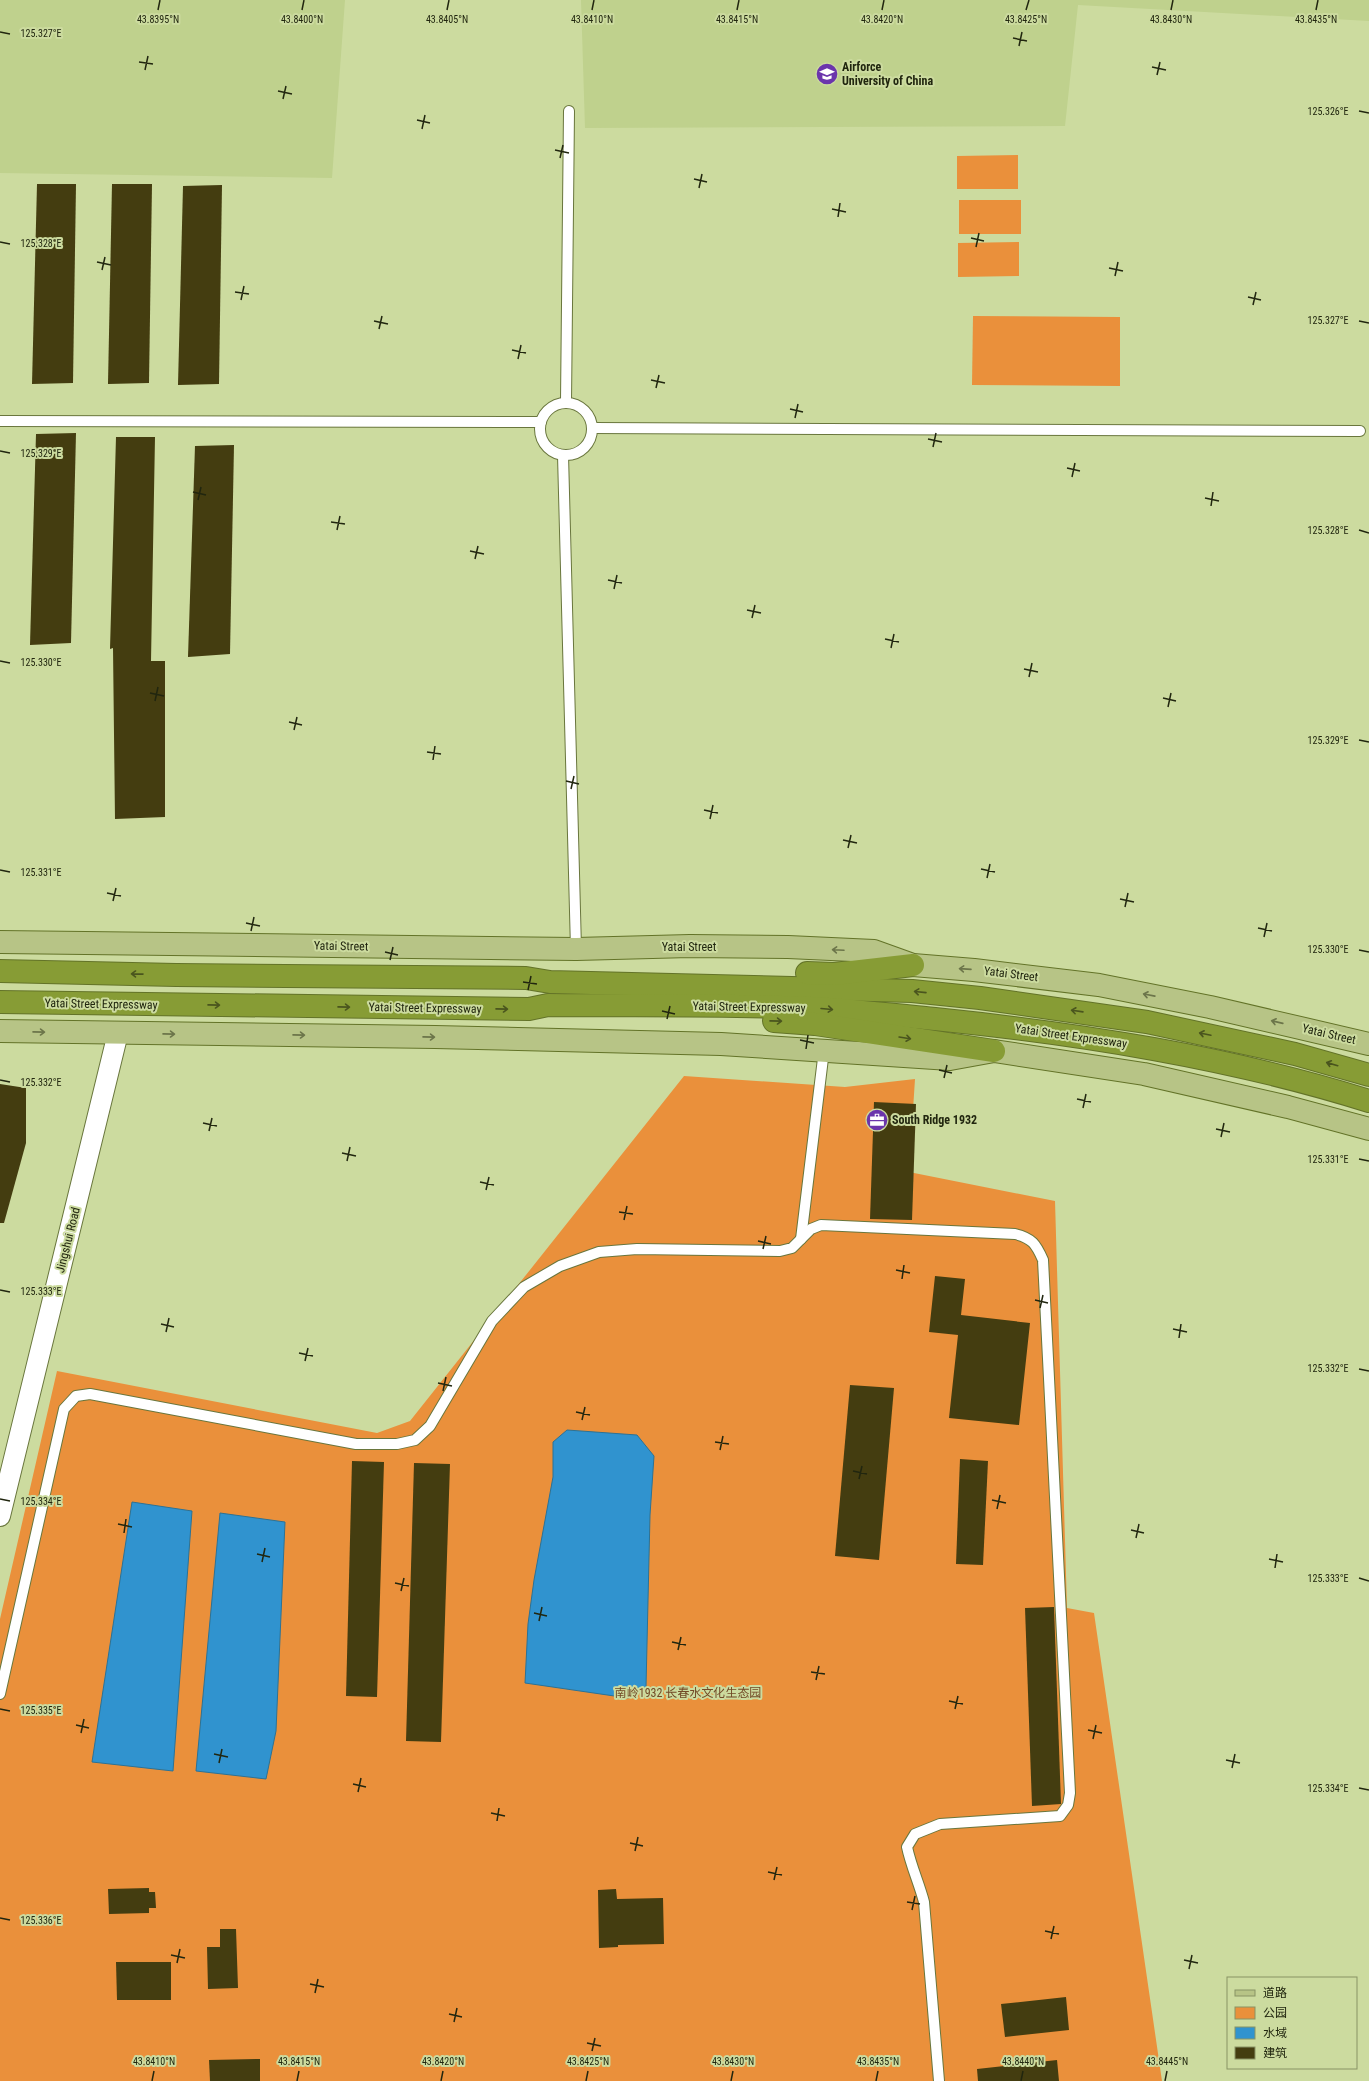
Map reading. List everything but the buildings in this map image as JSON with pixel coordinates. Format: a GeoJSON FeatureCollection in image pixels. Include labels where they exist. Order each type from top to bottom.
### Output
{"type":"FeatureCollection","features":[{"type":"Feature","properties":{"kind":"highway"},"geometry":{"type":"LineString","coordinates":[[526,978],[550,967],[834,974],[913,965]]}},
{"type":"Feature","properties":{"kind":"highway","name":"Yatai Street Expressway"},"geometry":{"type":"LineString","coordinates":[[0,971],[176,975],[526,978],[550,982],[912,991],[980,998],[1147,1022],[1295,1054],[1369,1075]]}},
{"type":"Feature","properties":{"kind":"highway","name":"Yatai Street Expressway"},"geometry":{"type":"LineString","coordinates":[[0,1002],[529,1009],[548,1004],[811,1008],[1017,1028],[1123,1043],[1301,1082],[1369,1101]]}},
{"type":"Feature","properties":{"kind":"highway"},"geometry":{"type":"LineString","coordinates":[[529,1009],[549,1018],[801,1023],[994,1051]]}},
{"type":"Feature","properties":{"kind":"main road","name":"Yatai Street"},"geometry":{"type":"LineString","coordinates":[[0,942],[576,949],[690,946],[788,947],[874,951],[913,965],[974,970],[1099,985],[1210,1007],[1369,1044]]}},
{"type":"Feature","properties":{"kind":"main road"},"geometry":{"type":"LineString","coordinates":[[0,1031],[435,1037],[721,1044],[950,1059],[994,1051],[1144,1074],[1288,1107],[1369,1130]]}},
{"type":"Feature","properties":{"kind":"street","name":"Jingshui Road"},"geometry":{"type":"LineString","coordinates":[[0,1516],[118,1033]]}},
{"type":"Feature","properties":{"kind":"lane"},"geometry":{"type":"LineString","coordinates":[[566,402],[569,111]]}},
{"type":"Feature","properties":{"kind":"lane"},"geometry":{"type":"LineString","coordinates":[[566,402],[582,408],[589,414],[593,428],[592,436],[586,447],[577,453],[563,455],[550,450],[544,442],[540,432],[541,422],[547,411],[555,405],[566,402]]}},
{"type":"Feature","properties":{"kind":"lane"},"geometry":{"type":"LineString","coordinates":[[0,421],[541,422]]}},
{"type":"Feature","properties":{"kind":"lane"},"geometry":{"type":"LineString","coordinates":[[593,428],[1360,431]]}},
{"type":"Feature","properties":{"kind":"lane"},"geometry":{"type":"LineString","coordinates":[[563,455],[576,949]]}},
{"type":"Feature","properties":{"kind":"lane"},"geometry":{"type":"LineString","coordinates":[[801,1239],[824,1050]]}},
{"type":"Feature","properties":{"kind":"lane"},"geometry":{"type":"LineString","coordinates":[[0,1694],[64,1408],[76,1396],[90,1394],[356,1444],[397,1444],[416,1440],[430,1426],[492,1321],[524,1287],[560,1266],[599,1252],[637,1249],[780,1251],[792,1248],[811,1229],[821,1225],[1015,1234],[1027,1237],[1038,1247],[1043,1260],[1070,1793],[1068,1805],[1060,1816],[940,1824],[915,1834],[907,1847],[910,1862],[919,1880],[924,1902],[940,2081]]}},
{"type":"Feature","properties":{"kind":"shaded area"},"geometry":{"type":"Polygon","coordinates":[[[0,0],[345,0],[332,178],[0,173],[0,0]]]}},
{"type":"Feature","properties":{"kind":"shaded area","name":"Airforce University of China"},"geometry":{"type":"Polygon","coordinates":[[[581,0],[1369,0],[1369,21],[1078,5],[1065,126],[585,128],[581,0]]]}},
{"type":"Feature","properties":{"kind":"green space"},"geometry":{"type":"Polygon","coordinates":[[[1018,155],[1018,189],[957,189],[957,156],[1018,155]]]}},
{"type":"Feature","properties":{"kind":"green space"},"geometry":{"type":"Polygon","coordinates":[[[959,200],[1021,200],[1021,234],[959,234],[959,200]]]}},
{"type":"Feature","properties":{"kind":"green space"},"geometry":{"type":"Polygon","coordinates":[[[1019,242],[1019,276],[958,277],[958,243],[1019,242]]]}},
{"type":"Feature","properties":{"kind":"green space"},"geometry":{"type":"Polygon","coordinates":[[[973,316],[1120,317],[1120,386],[972,385],[973,316]]]}},
{"type":"Feature","properties":{"kind":"green space","name":"南岭1932 长春水文化生态园"},"geometry":{"type":"Polygon","coordinates":[[[684,1076],[845,1087],[915,1079],[909,1172],[1055,1201],[1067,1608],[1094,1613],[1162,2081],[0,2081],[0,1619],[57,1371],[377,1433],[410,1421],[684,1076]]]}},
{"type":"Feature","properties":{"kind":"water"},"geometry":{"type":"Polygon","coordinates":[[[567,1430],[637,1435],[654,1456],[650,1515],[646,1687],[628,1698],[525,1683],[528,1624],[534,1580],[553,1477],[553,1442],[567,1430]]]}},
{"type":"Feature","properties":{"kind":"water"},"geometry":{"type":"Polygon","coordinates":[[[132,1502],[192,1511],[173,1771],[92,1762],[132,1502]]]}},
{"type":"Feature","properties":{"kind":"water"},"geometry":{"type":"Polygon","coordinates":[[[220,1513],[285,1522],[276,1731],[266,1779],[196,1771],[220,1513]]]}},
{"type":"Feature","properties":{"kind":"place","name":"Airforce University of China"},"geometry":{"type":"Point","coordinates":[827,74]}},
{"type":"Feature","properties":{"kind":"place","name":"South Ridge 1932"},"geometry":{"type":"Point","coordinates":[877,1120]}}]}
